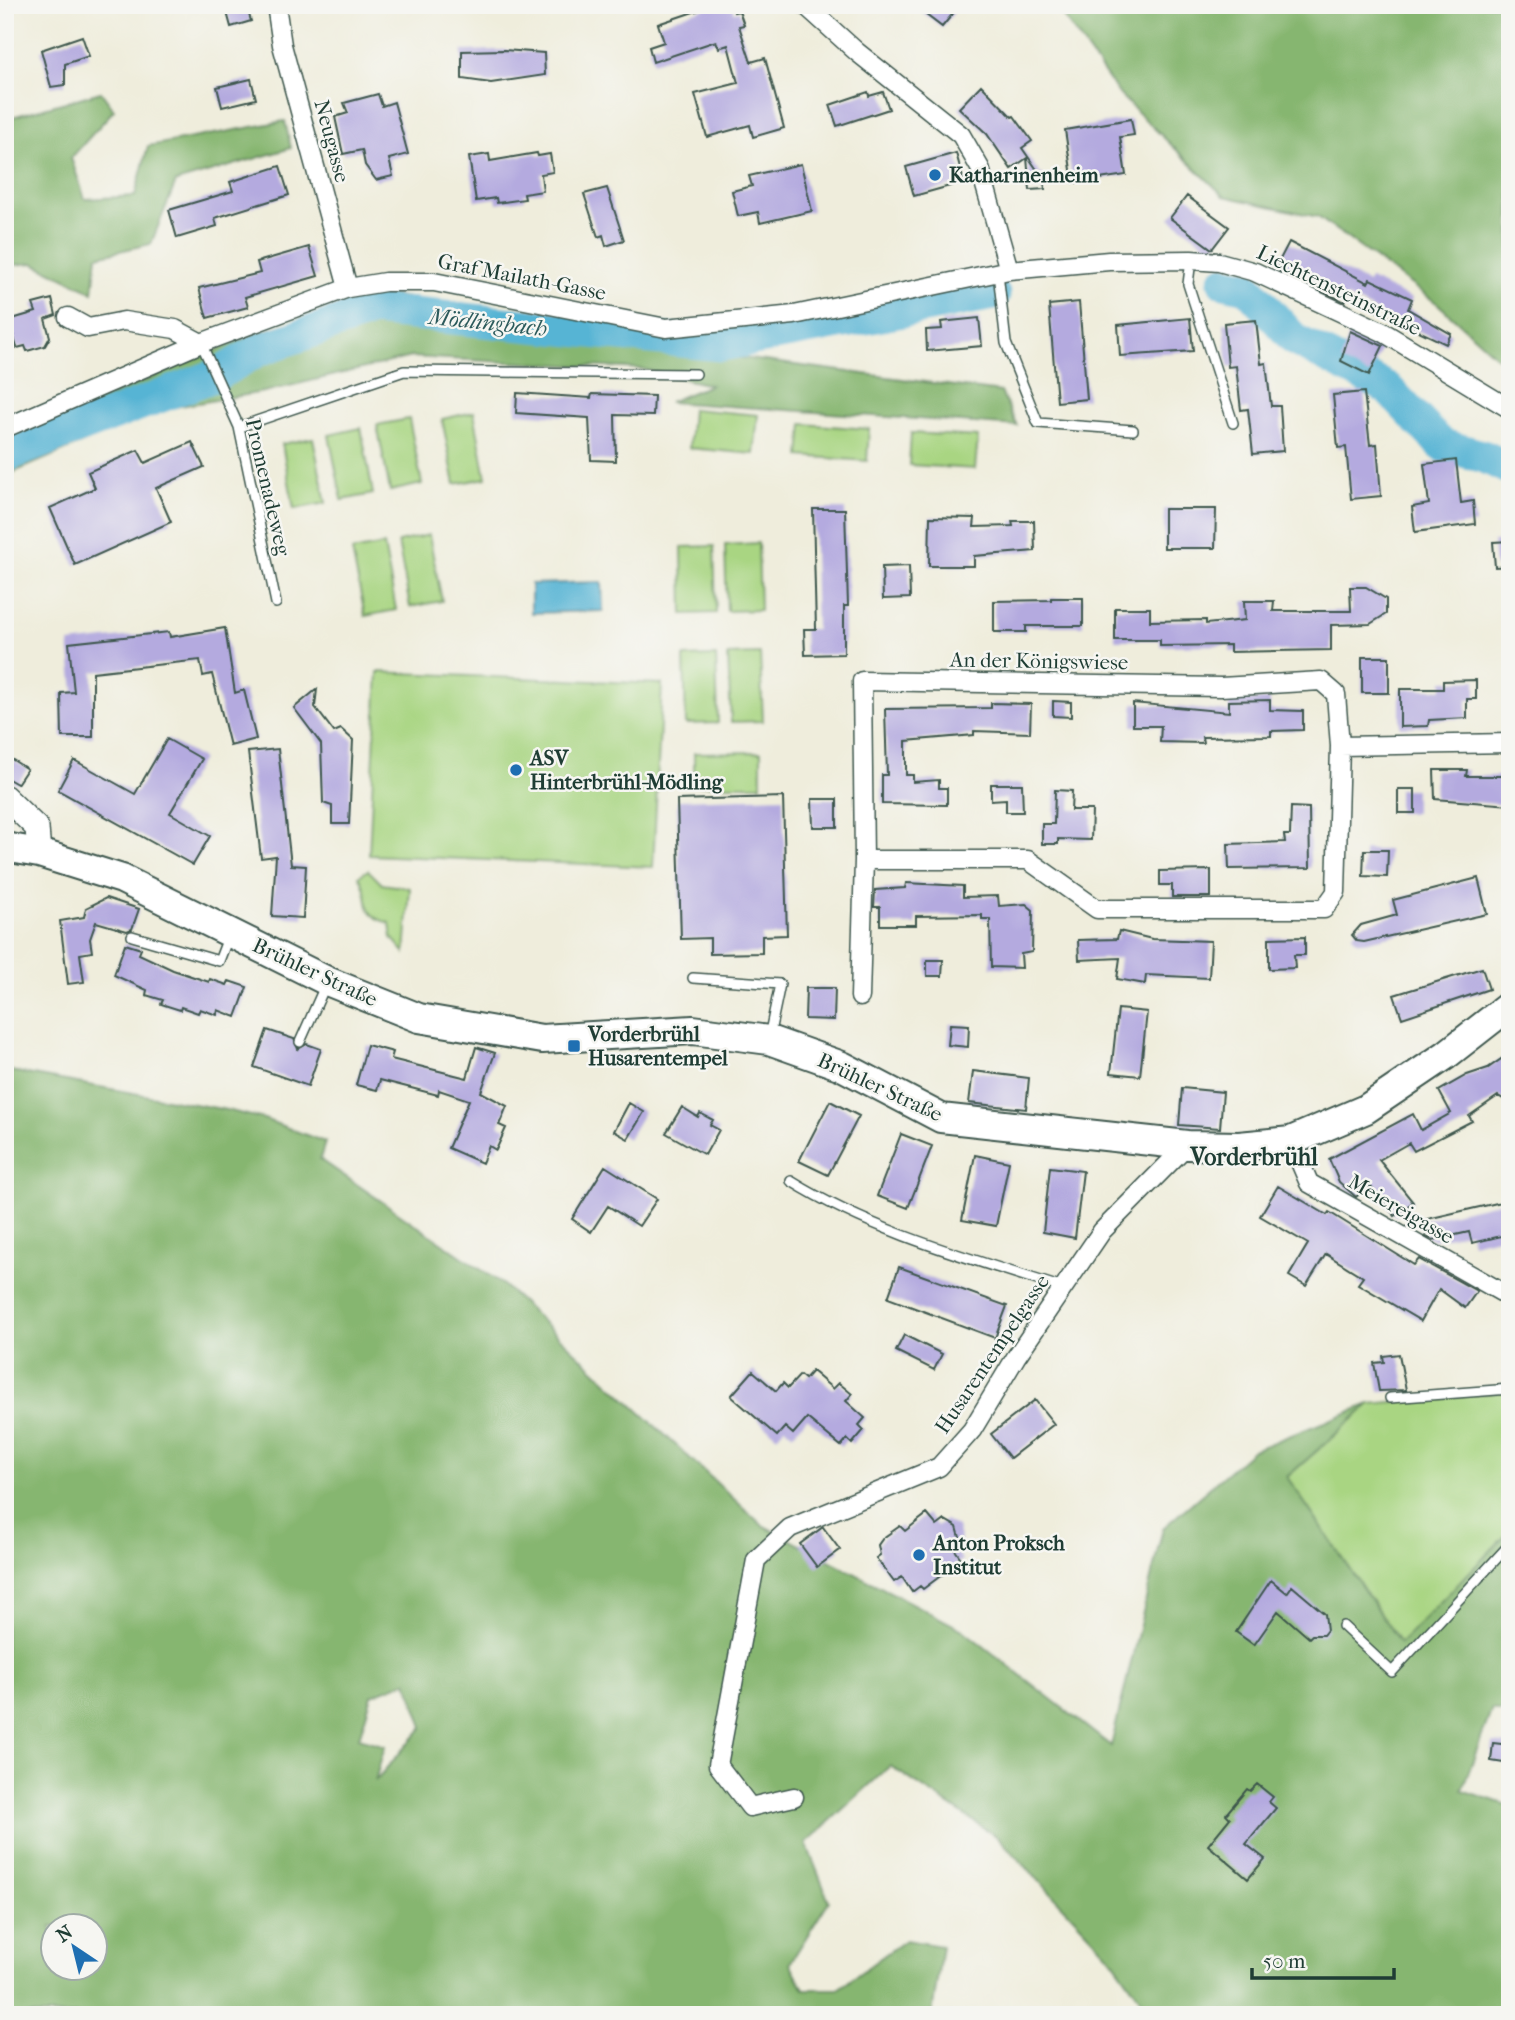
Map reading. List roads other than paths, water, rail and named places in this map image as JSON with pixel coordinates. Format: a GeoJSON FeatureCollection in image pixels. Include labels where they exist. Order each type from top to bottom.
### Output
{"type":"FeatureCollection","features":[{"type":"Feature","properties":{"kind":"main road","name":"Brühler Straße"},"geometry":{"type":"LineString","coordinates":[[5,847],[39,853],[122,879],[327,981],[419,1018],[542,1039],[693,1030],[769,1040],[842,1066],[942,1118],[1187,1145],[1239,1146],[1291,1141],[1366,1109],[1446,1055],[1510,1005]]}},
{"type":"Feature","properties":{"kind":"street","name":"Neugasse"},"geometry":{"type":"LineString","coordinates":[[276,5],[282,45],[348,288]]}},
{"type":"Feature","properties":{"kind":"street"},"geometry":{"type":"LineString","coordinates":[[804,5],[857,52],[961,135],[980,167],[1001,275]]}},
{"type":"Feature","properties":{"kind":"street","name":"Liechtensteinstraße"},"geometry":{"type":"LineString","coordinates":[[1001,275],[1191,260],[1219,262],[1255,272],[1383,332],[1510,409]]}},
{"type":"Feature","properties":{"kind":"street","name":"Graf Mailath-Gasse"},"geometry":{"type":"LineString","coordinates":[[5,428],[348,288],[385,282],[433,282],[666,328],[794,316],[1001,275]]}},
{"type":"Feature","properties":{"kind":"street"},"geometry":{"type":"LineString","coordinates":[[68,317],[88,328],[124,321],[175,329],[203,347]]}},
{"type":"Feature","properties":{"kind":"street","name":"An der Königswiese"},"geometry":{"type":"LineString","coordinates":[[860,998],[864,860],[862,681],[1221,687],[1321,681],[1336,694],[1340,746],[1336,892],[1324,909],[1097,909],[1028,860],[864,860]]}},
{"type":"Feature","properties":{"kind":"street"},"geometry":{"type":"LineString","coordinates":[[1340,746],[1510,743]]}},
{"type":"Feature","properties":{"kind":"street"},"geometry":{"type":"LineString","coordinates":[[5,797],[37,828],[39,853]]}},
{"type":"Feature","properties":{"kind":"street","name":"Meiereigasse"},"geometry":{"type":"LineString","coordinates":[[1291,1141],[1309,1183],[1510,1297]]}},
{"type":"Feature","properties":{"kind":"street","name":"Husarentempelgasse"},"geometry":{"type":"LineString","coordinates":[[794,1797],[750,1807],[718,1765],[756,1560],[790,1528],[939,1468],[972,1430],[1102,1231],[1187,1145]]}},
{"type":"Feature","properties":{"kind":"lane"},"geometry":{"type":"LineString","coordinates":[[1191,260],[1188,284],[1233,424]]}},
{"type":"Feature","properties":{"kind":"lane"},"geometry":{"type":"LineString","coordinates":[[1001,275],[1000,302],[1006,343],[1038,423],[1133,430]]}},
{"type":"Feature","properties":{"kind":"lane","name":"Promenadeweg"},"geometry":{"type":"LineString","coordinates":[[203,347],[239,427],[276,603]]}},
{"type":"Feature","properties":{"kind":"lane"},"geometry":{"type":"LineString","coordinates":[[239,427],[404,371],[696,374]]}},
{"type":"Feature","properties":{"kind":"lane"},"geometry":{"type":"LineString","coordinates":[[132,936],[219,961],[230,932]]}},
{"type":"Feature","properties":{"kind":"lane"},"geometry":{"type":"LineString","coordinates":[[693,978],[780,984],[769,1040]]}},
{"type":"Feature","properties":{"kind":"lane"},"geometry":{"type":"LineString","coordinates":[[300,1042],[327,981]]}},
{"type":"Feature","properties":{"kind":"lane"},"geometry":{"type":"LineString","coordinates":[[791,1181],[832,1206],[897,1235],[1063,1288]]}},
{"type":"Feature","properties":{"kind":"lane"},"geometry":{"type":"LineString","coordinates":[[1390,1398],[1510,1389]]}},
{"type":"Feature","properties":{"kind":"lane"},"geometry":{"type":"LineString","coordinates":[[1343,1626],[1392,1672],[1510,1544]]}},
{"type":"Feature","properties":{"kind":"water"},"geometry":{"type":"Polygon","coordinates":[[[602,582],[603,611],[531,613],[531,584],[602,582]]]}},
{"type":"Feature","properties":{"kind":"waterway","name":"Mödlingbach"},"geometry":{"type":"LineString","coordinates":[[1224,282],[1247,287],[1295,340],[1387,388],[1442,445],[1485,457],[1510,469]]}},
{"type":"Feature","properties":{"kind":"waterway","name":"Mödlingbach"},"geometry":{"type":"LineString","coordinates":[[5,456],[216,375],[259,350],[373,310],[721,345],[994,294]]}},
{"type":"Feature","properties":{"kind":"place","name":"Katharinenheim"},"geometry":{"type":"Point","coordinates":[935,175]}},
{"type":"Feature","properties":{"kind":"place","name":"ASV Hinterbrühl-Mödling"},"geometry":{"type":"Point","coordinates":[516,770]}},
{"type":"Feature","properties":{"kind":"place","name":"Vorderbrühl Husarentempel"},"geometry":{"type":"Point","coordinates":[574,1046]}},
{"type":"Feature","properties":{"kind":"place","name":"Anton Proksch Institut"},"geometry":{"type":"Point","coordinates":[919,1555]}},
{"type":"Feature","properties":{"kind":"district","name":"Vorderbrühl"},"geometry":{"type":"Point","coordinates":[1254,1157]}}]}
